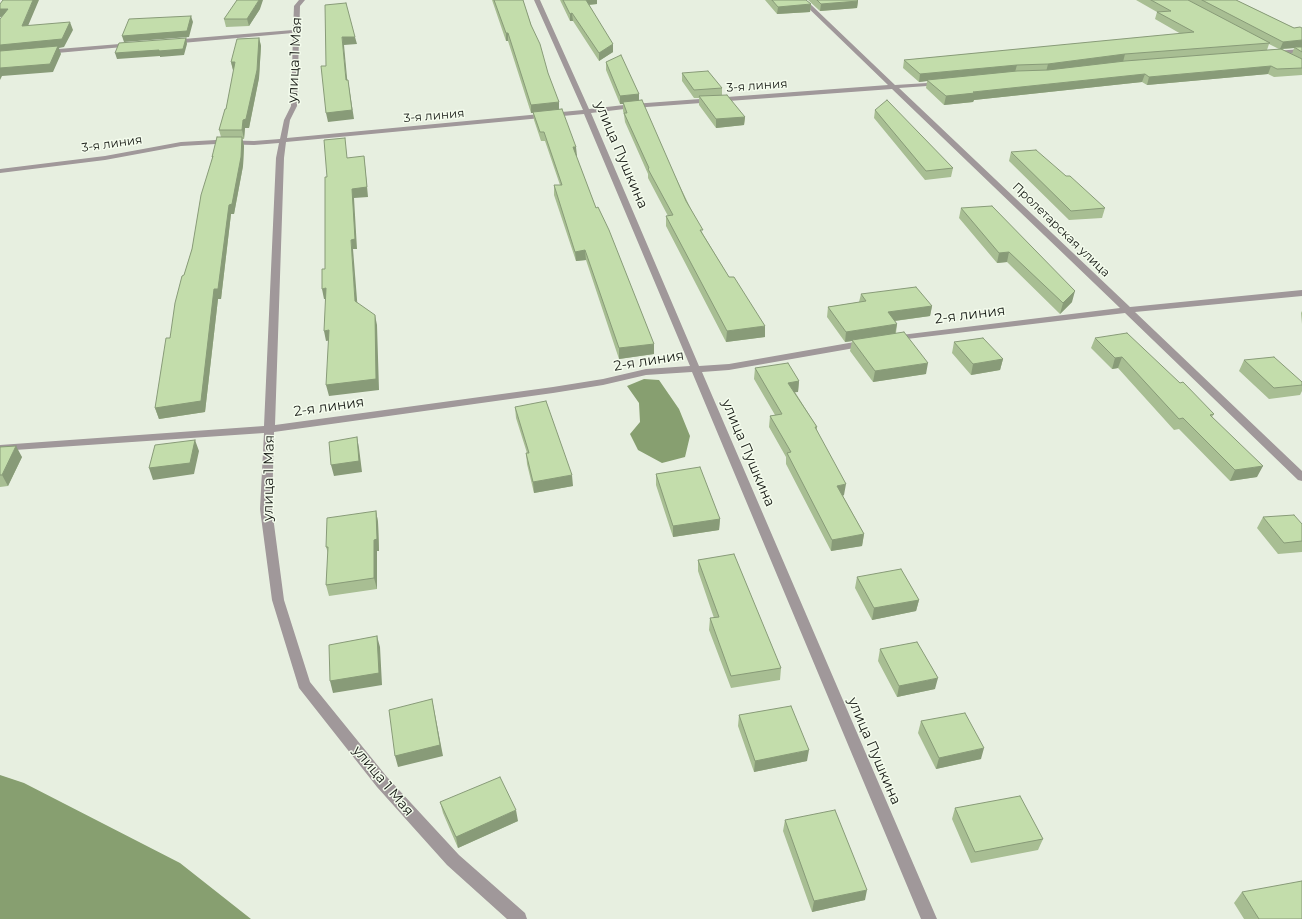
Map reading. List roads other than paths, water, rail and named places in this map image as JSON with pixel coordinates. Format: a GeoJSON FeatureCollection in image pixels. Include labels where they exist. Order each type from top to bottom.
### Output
{"type":"FeatureCollection","features":[{"type":"Feature","properties":{"kind":"street","name":"улица 1 Мая"},"geometry":{"type":"LineString","coordinates":[[302,0],[297,6],[294,106],[287,120],[285,140],[280,158],[266,509],[278,600],[304,684],[382,782],[453,860],[519,919]]}},
{"type":"Feature","properties":{"kind":"street","name":"улица Пушкина"},"geometry":{"type":"LineString","coordinates":[[537,0],[587,112],[929,919]]}},
{"type":"Feature","properties":{"kind":"street","name":"Пролетарская улица"},"geometry":{"type":"LineString","coordinates":[[803,0],[1302,477]]}},
{"type":"Feature","properties":{"kind":"street"},"geometry":{"type":"LineString","coordinates":[[164,42],[296,31]]}},
{"type":"Feature","properties":{"kind":"street"},"geometry":{"type":"LineString","coordinates":[[39,53],[140,44]]}},
{"type":"Feature","properties":{"kind":"street"},"geometry":{"type":"LineString","coordinates":[[1272,50],[1290,59]]}},
{"type":"Feature","properties":{"kind":"street"},"geometry":{"type":"LineString","coordinates":[[1264,54],[1302,51]]}},
{"type":"Feature","properties":{"kind":"street","name":"3-я линия"},"geometry":{"type":"LineString","coordinates":[[0,171],[105,158],[181,144],[216,142],[254,143],[587,112],[633,106],[895,88],[948,82]]}},
{"type":"Feature","properties":{"kind":"street","name":"2-я линия"},"geometry":{"type":"LineString","coordinates":[[0,448],[270,429],[554,390],[603,382],[646,372],[729,367],[881,340],[1128,310],[1302,293]]}}]}
